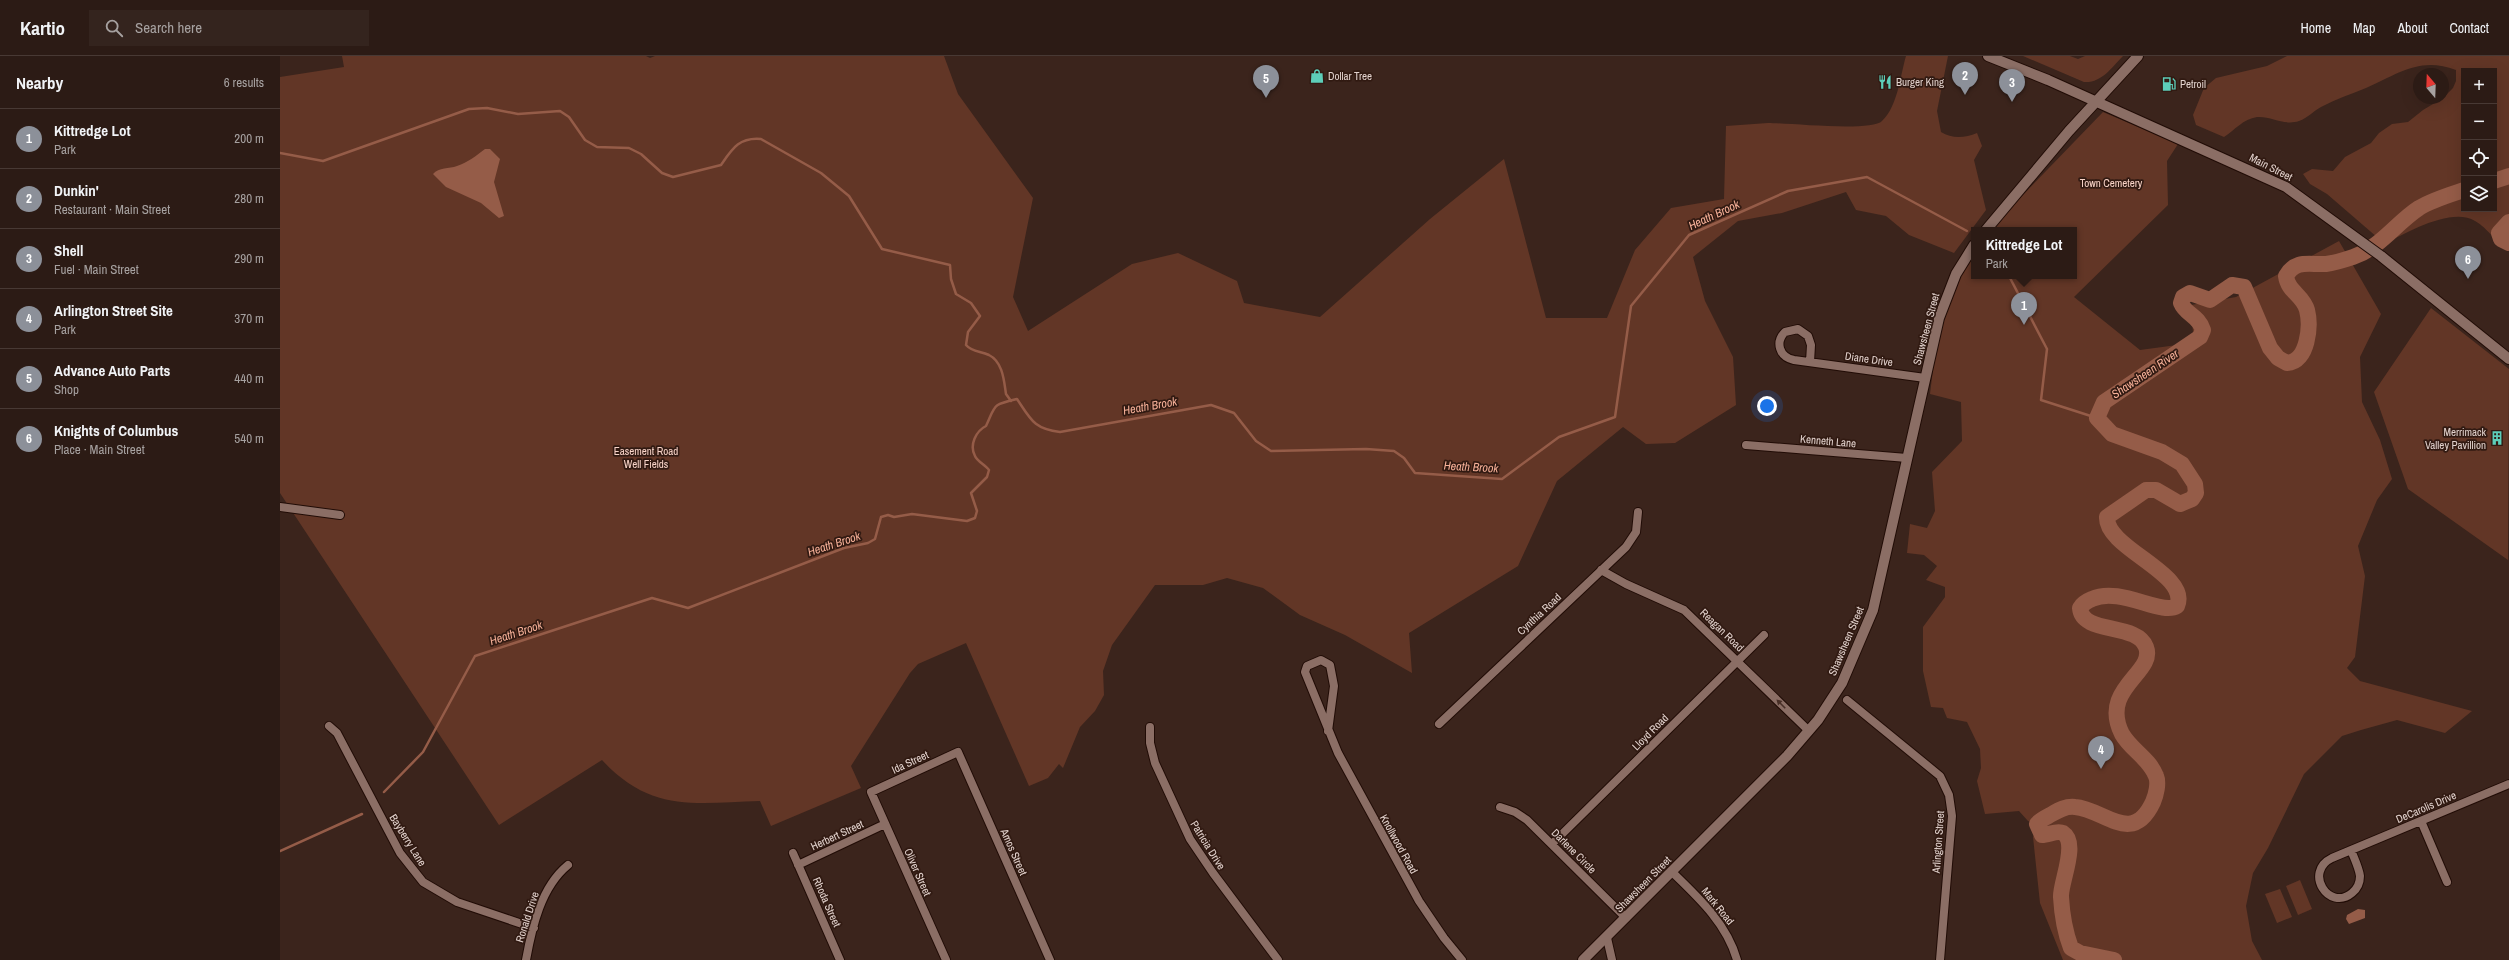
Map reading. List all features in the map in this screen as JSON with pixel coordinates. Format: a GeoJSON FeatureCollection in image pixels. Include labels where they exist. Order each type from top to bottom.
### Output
{"type":"FeatureCollection","features":[{"type":"Feature","properties":{"kind":"main road","name":"Main Street"},"geometry":{"type":"LineString","coordinates":[[1988,56],[2272,179],[2381,256],[2509,359]]}},
{"type":"Feature","properties":{"kind":"main road"},"geometry":{"type":"LineString","coordinates":[[1989,227],[2096,102],[2138,56]]}},
{"type":"Feature","properties":{"kind":"main road","name":"Shawsheen Street"},"geometry":{"type":"LineString","coordinates":[[1583,960],[1607,938],[1774,770],[1809,731],[1849,670],[1873,610],[1925,378],[1940,318],[1950,287],[1971,250]]}},
{"type":"Feature","properties":{"kind":"street","name":"Diane Drive"},"geometry":{"type":"LineString","coordinates":[[1810,362],[1811,345],[1808,336],[1798,329],[1785,332],[1779,342],[1783,355],[1791,360],[1925,378]]}},
{"type":"Feature","properties":{"kind":"street","name":"Kenneth Lane"},"geometry":{"type":"LineString","coordinates":[[1746,445],[1907,458]]}},
{"type":"Feature","properties":{"kind":"street"},"geometry":{"type":"LineString","coordinates":[[280,507],[340,515]]}},
{"type":"Feature","properties":{"kind":"street","name":"Cynthia Road"},"geometry":{"type":"LineString","coordinates":[[1439,724],[1632,540],[1636,532],[1638,512]]}},
{"type":"Feature","properties":{"kind":"street","name":"Reagan Road"},"geometry":{"type":"LineString","coordinates":[[1601,570],[1626,584],[1684,610],[1809,731]]}},
{"type":"Feature","properties":{"kind":"street","name":"Lloyd Road"},"geometry":{"type":"LineString","coordinates":[[1552,844],[1764,635]]}},
{"type":"Feature","properties":{"kind":"street","name":"Knollwood Road"},"geometry":{"type":"LineString","coordinates":[[1328,731],[1334,682],[1328,663],[1321,660],[1310,664],[1304,670],[1328,731],[1355,786],[1408,882],[1444,938],[1462,960]]}},
{"type":"Feature","properties":{"kind":"street","name":"Arlington Street"},"geometry":{"type":"LineString","coordinates":[[1848,700],[1933,769],[1946,784],[1950,794],[1952,816],[1940,960]]}},
{"type":"Feature","properties":{"kind":"street","name":"Bayberry Lane"},"geometry":{"type":"LineString","coordinates":[[329,726],[337,733],[400,853],[423,882],[457,902],[534,928]]}},
{"type":"Feature","properties":{"kind":"street","name":"Patricia Drive"},"geometry":{"type":"LineString","coordinates":[[1150,727],[1150,743],[1155,763],[1190,839],[1213,873],[1278,960]]}},
{"type":"Feature","properties":{"kind":"street","name":"Ida Street"},"geometry":{"type":"LineString","coordinates":[[871,792],[958,752]]}},
{"type":"Feature","properties":{"kind":"street","name":"Amos Street"},"geometry":{"type":"LineString","coordinates":[[958,752],[1050,960]]}},
{"type":"Feature","properties":{"kind":"street","name":"DeCarolis Drive"},"geometry":{"type":"LineString","coordinates":[[2351,850],[2359,873],[2358,885],[2346,897],[2332,896],[2323,890],[2320,884],[2320,869],[2330,859],[2351,850],[2509,784]]}},
{"type":"Feature","properties":{"kind":"street","name":"Oliver Street"},"geometry":{"type":"LineString","coordinates":[[871,792],[946,960]]}},
{"type":"Feature","properties":{"kind":"street","name":"Darlene Circle"},"geometry":{"type":"LineString","coordinates":[[1500,807],[1522,815],[1626,918]]}},
{"type":"Feature","properties":{"kind":"street"},"geometry":{"type":"LineString","coordinates":[[2421,821],[2447,882]]}},
{"type":"Feature","properties":{"kind":"street","name":"Herbert Street"},"geometry":{"type":"LineString","coordinates":[[798,865],[885,824]]}},
{"type":"Feature","properties":{"kind":"street","name":"Rhoda Street"},"geometry":{"type":"LineString","coordinates":[[793,853],[840,960]]}},
{"type":"Feature","properties":{"kind":"street","name":"Ronald Drive"},"geometry":{"type":"LineString","coordinates":[[526,960],[534,928],[550,886],[568,865]]}},
{"type":"Feature","properties":{"kind":"street","name":"Mark Road"},"geometry":{"type":"LineString","coordinates":[[1672,872],[1718,921],[1730,941],[1737,960]]}},
{"type":"Feature","properties":{"kind":"street"},"geometry":{"type":"LineString","coordinates":[[1607,938],[1612,960]]}},
{"type":"Feature","properties":{"kind":"green space","name":"Easement Road Well Fields"},"geometry":{"type":"Polygon","coordinates":[[[342,56],[646,56],[650,58],[655,56],[944,56],[958,94],[1033,198],[1013,297],[1028,331],[1132,264],[1178,253],[1237,281],[1244,303],[1320,317],[1430,219],[1504,159],[1546,318],[1607,318],[1635,250],[1671,208],[1724,199],[1726,126],[1768,123],[1828,126],[1863,126],[1875,124],[1882,121],[1892,107],[1898,90],[1906,56],[1948,56],[1937,111],[1941,132],[1954,137],[1968,136],[1977,133],[1982,146],[1974,160],[1986,210],[1973,227],[1971,227],[1971,230],[1954,253],[1909,235],[1886,216],[1856,210],[1846,192],[1782,213],[1738,221],[1693,257],[1705,301],[1733,357],[1736,405],[1675,443],[1646,444],[1623,427],[1557,481],[1518,566],[1409,633],[1412,673],[1345,635],[1300,615],[1263,588],[1227,578],[1203,585],[1155,585],[1112,645],[1103,671],[1104,695],[1095,711],[1080,727],[1063,768],[1059,764],[1048,778],[1029,786],[966,643],[918,664],[910,673],[851,766],[861,788],[771,826],[760,801],[694,803],[656,797],[638,789],[620,777],[602,760],[499,825],[280,493],[280,77],[344,67],[342,56]]]}},
{"type":"Feature","properties":{"kind":"green space"},"geometry":{"type":"Polygon","coordinates":[[[2023,56],[2070,56],[2078,59],[2085,56],[2123,56],[2106,74],[2096,80],[2084,82],[2023,56]]]}},
{"type":"Feature","properties":{"kind":"green space"},"geometry":{"type":"Polygon","coordinates":[[[2287,56],[2509,56],[2509,247],[2498,241],[2484,227],[2465,217],[2442,219],[2430,223],[2405,233],[2385,244],[2327,194],[2310,184],[2303,174],[2312,169],[2333,171],[2345,157],[2371,143],[2379,133],[2392,124],[2408,122],[2433,104],[2449,104],[2449,92],[2453,88],[2456,81],[2456,70],[2443,66],[2431,65],[2410,68],[2327,104],[2299,121],[2283,122],[2262,117],[2252,118],[2243,122],[2224,137],[2196,125],[2193,115],[2204,88],[2216,78],[2267,66],[2287,56]]]}},
{"type":"Feature","properties":{"kind":"green space","name":"Town Cemetery"},"geometry":{"type":"Polygon","coordinates":[[[2103,112],[2178,144],[2167,161],[2168,205],[2074,297],[2140,350],[2177,345],[2193,333],[2191,305],[2236,297],[2339,241],[2381,314],[2360,357],[2362,402],[2380,440],[2392,479],[2377,500],[2358,546],[2365,576],[2355,657],[2347,668],[2360,681],[2472,711],[2445,733],[2397,720],[2342,736],[2304,774],[2268,848],[2253,873],[2246,906],[2252,941],[2262,960],[2063,960],[2040,903],[2033,837],[2038,824],[2028,821],[2019,811],[1985,814],[1977,781],[1981,768],[1980,749],[1967,722],[1947,718],[1943,708],[1931,707],[1923,671],[1923,627],[1945,597],[1945,587],[1926,580],[1937,566],[1924,555],[1907,553],[1910,524],[1927,528],[1935,511],[1932,472],[1962,441],[1961,402],[1930,394],[1941,304],[1971,249],[1971,279],[2077,279],[2077,227],[1988,227],[2017,195],[2020,198],[2103,112]]]}},
{"type":"Feature","properties":{"kind":"green space"},"geometry":{"type":"Polygon","coordinates":[[[2431,308],[2509,369],[2508,560],[2408,489],[2374,392],[2431,308]]]}},
{"type":"Feature","properties":{"kind":"green space"},"geometry":{"type":"Polygon","coordinates":[[[2300,880],[2312,909],[2298,915],[2286,886],[2300,880]]]}},
{"type":"Feature","properties":{"kind":"green space"},"geometry":{"type":"Polygon","coordinates":[[[2280,889],[2292,917],[2277,923],[2265,894],[2280,889]]]}},
{"type":"Feature","properties":{"kind":"shaded area"},"geometry":{"type":"Polygon","coordinates":[[[485,149],[490,149],[500,159],[494,182],[504,216],[499,218],[481,203],[446,187],[433,174],[438,170],[465,163],[485,149]]]}},
{"type":"Feature","properties":{"kind":"shaded area"},"geometry":{"type":"Polygon","coordinates":[[[2358,909],[2365,910],[2365,918],[2349,924],[2346,919],[2347,915],[2358,909]]]}},
{"type":"Feature","properties":{"kind":"waterway"},"geometry":{"type":"LineString","coordinates":[[280,153],[323,161],[469,109],[487,108],[518,114],[560,111],[569,117],[585,140],[597,147],[629,148],[641,154],[662,173],[673,177],[721,165],[737,145],[747,140],[761,139],[821,173],[849,196],[882,249],[950,265],[951,279],[956,294],[971,303],[980,316],[968,332],[966,345],[994,358],[1002,372],[1006,394],[1011,401]]}},
{"type":"Feature","properties":{"kind":"waterway","name":"Shawsheen River"},"geometry":{"type":"LineString","coordinates":[[2497,180],[2509,176]]}},
{"type":"Feature","properties":{"kind":"waterway","name":"Heath Brook"},"geometry":{"type":"LineString","coordinates":[[384,792],[423,752],[475,656],[652,598],[688,608],[844,548],[868,543],[875,539],[881,517],[888,515],[894,517],[912,514],[967,521],[975,518],[977,511],[971,493],[987,477],[989,470],[976,458],[973,452],[973,443],[979,431],[986,426],[994,409],[999,404],[1017,399],[1030,418],[1039,426],[1044,429],[1060,432],[1211,405],[1234,413],[1256,441],[1271,451],[1366,449],[1394,451],[1404,458],[1415,473],[1502,479],[1559,437],[1615,417],[1631,306],[1689,235],[1788,191],[1867,177],[1967,231]]}},
{"type":"Feature","properties":{"kind":"waterway","name":"Shawsheen River"},"geometry":{"type":"LineString","coordinates":[[2114,960],[2080,953],[2071,948],[2064,923],[2061,897],[2061,891],[2068,864],[2069,845],[2067,838],[2063,833],[2056,832],[2042,835],[2037,824],[2042,819],[2057,811],[2072,807],[2086,809],[2117,822],[2127,824],[2136,822],[2145,815],[2153,802],[2157,785],[2156,776],[2145,759],[2126,740],[2122,734],[2117,718],[2117,705],[2122,693],[2143,665],[2147,656],[2146,647],[2141,639],[2132,634],[2099,626],[2090,622],[2083,616],[2080,608],[2084,603],[2103,596],[2127,598],[2161,607],[2170,608],[2177,606],[2178,594],[2172,583],[2119,539],[2110,528],[2107,517],[2146,490],[2156,490],[2180,504],[2192,499],[2196,493],[2195,484],[2182,464],[2162,452],[2112,434],[2097,418],[2104,402],[2200,337],[2203,330],[2201,325],[2183,307],[2181,303],[2183,297],[2190,293],[2210,300],[2232,285],[2244,287],[2270,348],[2278,358],[2287,363],[2294,361],[2300,357],[2304,350],[2309,325],[2305,305],[2292,290],[2287,281],[2286,276],[2290,271],[2294,267],[2303,264],[2333,263],[2363,253],[2380,241],[2419,208],[2435,200],[2461,191]]}},
{"type":"Feature","properties":{"kind":"waterway","name":"Shawsheen River"},"geometry":{"type":"LineString","coordinates":[[2509,222],[2499,233],[2501,239],[2509,243]]}},
{"type":"Feature","properties":{"kind":"waterway","name":"Heath Brook"},"geometry":{"type":"LineString","coordinates":[[2011,279],[2047,349],[2041,400],[2097,418]]}},
{"type":"Feature","properties":{"kind":"waterway","name":"Heath Brook"},"geometry":{"type":"LineString","coordinates":[[280,851],[362,814]]}},
{"type":"Feature","properties":{"kind":"place","name":"Dollar Tree"},"geometry":{"type":"Point","coordinates":[1317,76]}},
{"type":"Feature","properties":{"kind":"place","name":"Burger King"},"geometry":{"type":"Point","coordinates":[1885,82]}},
{"type":"Feature","properties":{"kind":"place","name":"Petroil"},"geometry":{"type":"Point","coordinates":[2169,84]}},
{"type":"Feature","properties":{"kind":"place","name":"Dunkin'"},"geometry":{"type":"Point","coordinates":[1965,95]}},
{"type":"Feature","properties":{"kind":"place","name":"Advance Auto Parts"},"geometry":{"type":"Point","coordinates":[1266,98]}},
{"type":"Feature","properties":{"kind":"place","name":"Shell"},"geometry":{"type":"Point","coordinates":[2012,102]}},
{"type":"Feature","properties":{"kind":"place","name":"Knights of Columbus"},"geometry":{"type":"Point","coordinates":[2468,279]}},
{"type":"Feature","properties":{"kind":"place","name":"Kittredge Lot"},"geometry":{"type":"Point","coordinates":[2024,325]}},
{"type":"Feature","properties":{"kind":"place","name":"Merrimack Valley Pavillion"},"geometry":{"type":"Point","coordinates":[2497,438]}},
{"type":"Feature","properties":{"kind":"place","name":"Arlington Street Site"},"geometry":{"type":"Point","coordinates":[2101,769]}}]}
